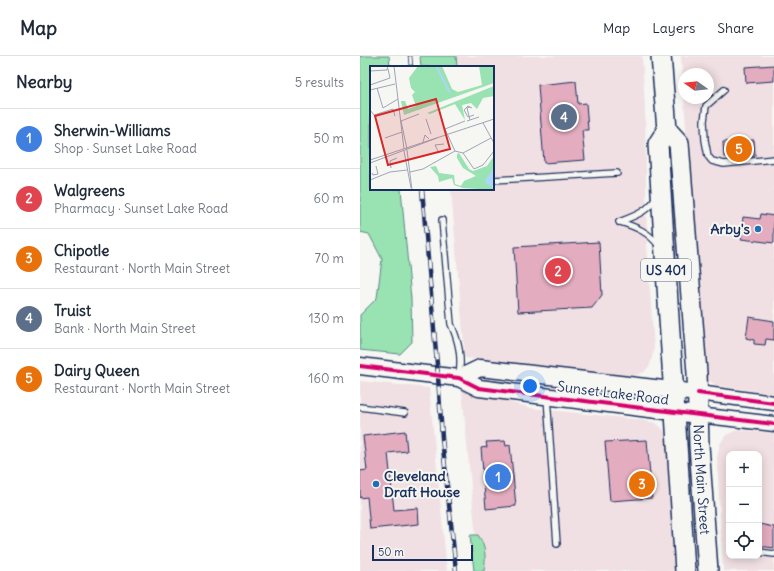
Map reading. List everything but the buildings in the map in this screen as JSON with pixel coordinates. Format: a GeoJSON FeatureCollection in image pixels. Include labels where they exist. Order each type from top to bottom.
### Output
{"type":"FeatureCollection","features":[{"type":"Feature","properties":{"kind":"highway"},"geometry":{"type":"LineString","coordinates":[[662,56],[667,130]]}},
{"type":"Feature","properties":{"kind":"highway","name":"North Main Street"},"geometry":{"type":"LineString","coordinates":[[685,571],[658,144],[667,130],[679,143],[698,393],[698,415],[708,571]]}},
{"type":"Feature","properties":{"kind":"main road","name":"Sunset Lake Road"},"geometry":{"type":"LineString","coordinates":[[360,366],[459,378],[478,388],[698,415]]}},
{"type":"Feature","properties":{"kind":"main road","name":"Sunset Lake Road"},"geometry":{"type":"LineString","coordinates":[[459,378],[480,368],[698,393]]}},
{"type":"Feature","properties":{"kind":"street"},"geometry":{"type":"LineString","coordinates":[[698,393],[774,403]]}},
{"type":"Feature","properties":{"kind":"street"},"geometry":{"type":"LineString","coordinates":[[698,415],[774,424]]}},
{"type":"Feature","properties":{"kind":"lane"},"geometry":{"type":"LineString","coordinates":[[724,90],[706,106],[704,121],[708,156],[712,161],[724,164],[774,159]]}},
{"type":"Feature","properties":{"kind":"lane"},"geometry":{"type":"LineString","coordinates":[[494,180],[617,173]]}},
{"type":"Feature","properties":{"kind":"lane"},"geometry":{"type":"LineString","coordinates":[[660,186],[654,202],[639,214],[619,222],[638,227],[654,238],[665,254]]}},
{"type":"Feature","properties":{"kind":"lane"},"geometry":{"type":"LineString","coordinates":[[442,220],[450,324],[458,340],[462,362],[459,378]]}},
{"type":"Feature","properties":{"kind":"lane"},"geometry":{"type":"LineString","coordinates":[[547,396],[557,544]]}},
{"type":"Feature","properties":{"kind":"lane"},"geometry":{"type":"LineString","coordinates":[[360,407],[405,413]]}},
{"type":"Feature","properties":{"kind":"lane"},"geometry":{"type":"LineString","coordinates":[[762,552],[774,554]]}},
{"type":"Feature","properties":{"kind":"shaded area"},"geometry":{"type":"Polygon","coordinates":[[[441,56],[642,56],[645,108],[647,245],[654,350],[650,365],[644,372],[633,376],[465,358],[451,190],[494,190],[494,66],[442,66],[441,56]]]}},
{"type":"Feature","properties":{"kind":"shaded area"},"geometry":{"type":"Polygon","coordinates":[[[681,56],[774,56],[774,394],[717,386],[708,380],[703,371],[684,104],[714,104],[714,68],[682,68],[681,56]]]}},
{"type":"Feature","properties":{"kind":"shaded area"},"geometry":{"type":"Polygon","coordinates":[[[360,381],[429,388],[447,571],[360,571],[360,381]]]}},
{"type":"Feature","properties":{"kind":"shaded area"},"geometry":{"type":"Polygon","coordinates":[[[462,391],[480,394],[531,408],[643,420],[656,423],[664,430],[668,439],[677,571],[479,571],[462,391]]]}},
{"type":"Feature","properties":{"kind":"shaded area"},"geometry":{"type":"Polygon","coordinates":[[[737,430],[774,433],[774,571],[723,571],[717,457],[720,444],[726,435],[737,430]]]}},
{"type":"Feature","properties":{"kind":"green space"},"geometry":{"type":"Polygon","coordinates":[[[360,56],[389,56],[390,66],[370,66],[370,190],[401,190],[411,299],[412,342],[400,354],[360,350],[360,315],[377,298],[382,259],[369,234],[360,232],[360,56]]]}},
{"type":"Feature","properties":{"kind":"green space"},"geometry":{"type":"Polygon","coordinates":[[[420,56],[456,56],[457,66],[421,66],[420,56]]]}},
{"type":"Feature","properties":{"kind":"green space"},"geometry":{"type":"Polygon","coordinates":[[[470,535],[478,535],[483,543],[485,557],[484,571],[474,571],[470,535]]]}},
{"type":"Feature","properties":{"kind":"railway"},"geometry":{"type":"LineString","coordinates":[[410,56],[411,66]]}},
{"type":"Feature","properties":{"kind":"railway"},"geometry":{"type":"LineString","coordinates":[[422,190],[442,438],[456,571]]}},
{"type":"Feature","properties":{"kind":"cycle path"},"geometry":{"type":"LineString","coordinates":[[360,366],[459,378],[479,388],[774,424]]}},
{"type":"Feature","properties":{"kind":"cycle path"},"geometry":{"type":"LineString","coordinates":[[698,393],[774,403]]}},
{"type":"Feature","properties":{"kind":"place","name":"Truist"},"geometry":{"type":"Point","coordinates":[564,117]}},
{"type":"Feature","properties":{"kind":"place","name":"Dairy Queen"},"geometry":{"type":"Point","coordinates":[739,149]}},
{"type":"Feature","properties":{"kind":"place","name":"Arby's"},"geometry":{"type":"Point","coordinates":[758,229]}},
{"type":"Feature","properties":{"kind":"place","name":"Walgreens"},"geometry":{"type":"Point","coordinates":[558,271]}},
{"type":"Feature","properties":{"kind":"place","name":"Sherwin-Williams"},"geometry":{"type":"Point","coordinates":[498,477]}},
{"type":"Feature","properties":{"kind":"place","name":"Cleveland Draft House"},"geometry":{"type":"Point","coordinates":[376,484]}},
{"type":"Feature","properties":{"kind":"place","name":"Chipotle"},"geometry":{"type":"Point","coordinates":[642,484]}}]}
